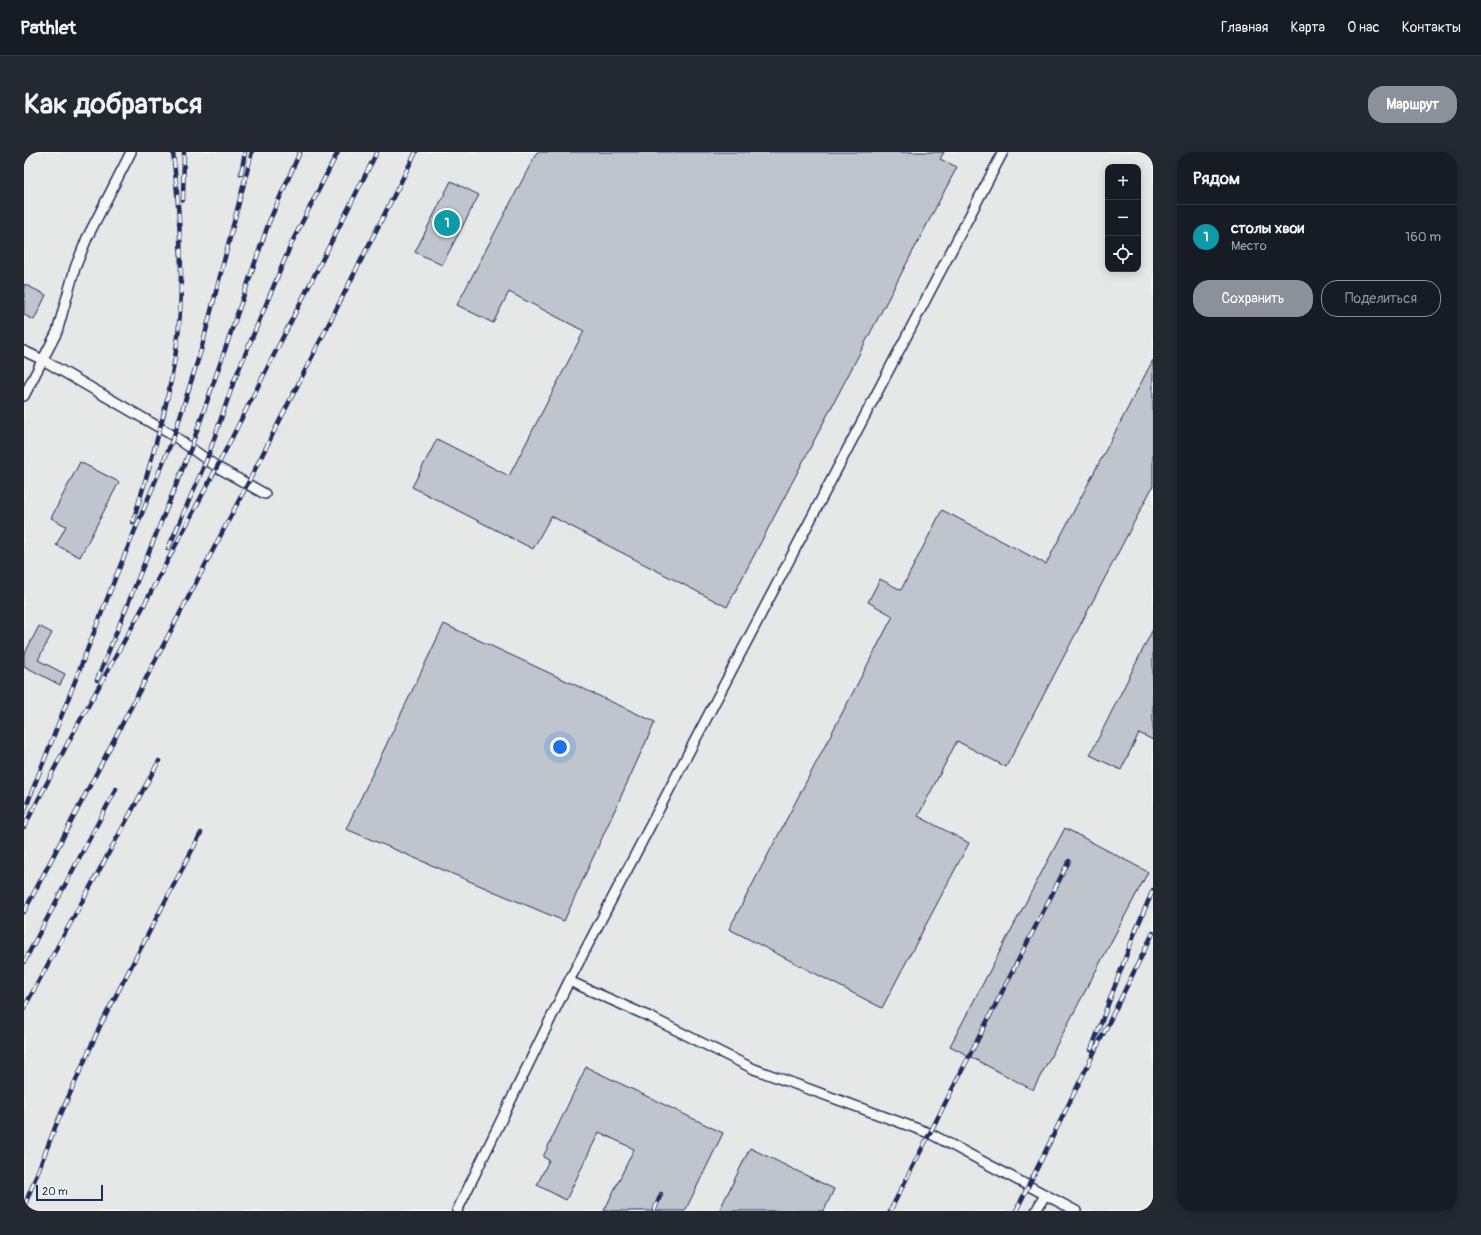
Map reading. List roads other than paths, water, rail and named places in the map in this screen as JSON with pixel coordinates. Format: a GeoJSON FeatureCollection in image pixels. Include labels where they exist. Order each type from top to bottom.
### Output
{"type":"FeatureCollection","features":[{"type":"Feature","properties":{"kind":"lane"},"geometry":{"type":"LineString","coordinates":[[24,396],[57,332],[75,268],[87,238],[131,152]]}},
{"type":"Feature","properties":{"kind":"lane"},"geometry":{"type":"LineString","coordinates":[[456,1211],[569,981],[1003,152]]}},
{"type":"Feature","properties":{"kind":"lane"},"geometry":{"type":"LineString","coordinates":[[24,351],[43,360],[174,436],[217,467],[265,494]]}},
{"type":"Feature","properties":{"kind":"lane"},"geometry":{"type":"LineString","coordinates":[[569,981],[650,1017],[754,1069],[929,1132],[1076,1211]]}},
{"type":"Feature","properties":{"kind":"lane"},"geometry":{"type":"LineString","coordinates":[[1036,1211],[1044,1195]]}},
{"type":"Feature","properties":{"kind":"railway"},"geometry":{"type":"LineString","coordinates":[[133,522],[169,392],[178,339],[181,292],[181,252],[173,152]]}},
{"type":"Feature","properties":{"kind":"railway"},"geometry":{"type":"LineString","coordinates":[[183,200],[184,152]]}},
{"type":"Feature","properties":{"kind":"railway"},"geometry":{"type":"LineString","coordinates":[[241,174],[245,152]]}},
{"type":"Feature","properties":{"kind":"railway"},"geometry":{"type":"LineString","coordinates":[[24,812],[116,576],[174,436],[201,350],[252,152]]}},
{"type":"Feature","properties":{"kind":"railway"},"geometry":{"type":"LineString","coordinates":[[97,680],[191,448],[269,222],[300,152]]}},
{"type":"Feature","properties":{"kind":"railway"},"geometry":{"type":"LineString","coordinates":[[168,549],[207,459],[234,381],[292,242],[338,152]]}},
{"type":"Feature","properties":{"kind":"railway"},"geometry":{"type":"LineString","coordinates":[[24,827],[217,467],[377,152]]}},
{"type":"Feature","properties":{"kind":"railway"},"geometry":{"type":"LineString","coordinates":[[24,912],[248,483],[416,152]]}},
{"type":"Feature","properties":{"kind":"railway"},"geometry":{"type":"LineString","coordinates":[[24,1008],[159,761]]}},
{"type":"Feature","properties":{"kind":"railway"},"geometry":{"type":"LineString","coordinates":[[24,962],[116,789]]}},
{"type":"Feature","properties":{"kind":"railway"},"geometry":{"type":"LineString","coordinates":[[24,1207],[56,1125],[100,1026],[201,833]]}},
{"type":"Feature","properties":{"kind":"railway"},"geometry":{"type":"LineString","coordinates":[[890,1211],[1069,861]]}},
{"type":"Feature","properties":{"kind":"railway"},"geometry":{"type":"LineString","coordinates":[[1091,1050],[1135,932],[1153,890]]}},
{"type":"Feature","properties":{"kind":"railway"},"geometry":{"type":"LineString","coordinates":[[1016,1211],[1153,933]]}},
{"type":"Feature","properties":{"kind":"railway"},"geometry":{"type":"LineString","coordinates":[[654,1211],[661,1194]]}},
{"type":"Feature","properties":{"kind":"place","name":"столы хвои"},"geometry":{"type":"Point","coordinates":[447,223]}}]}
